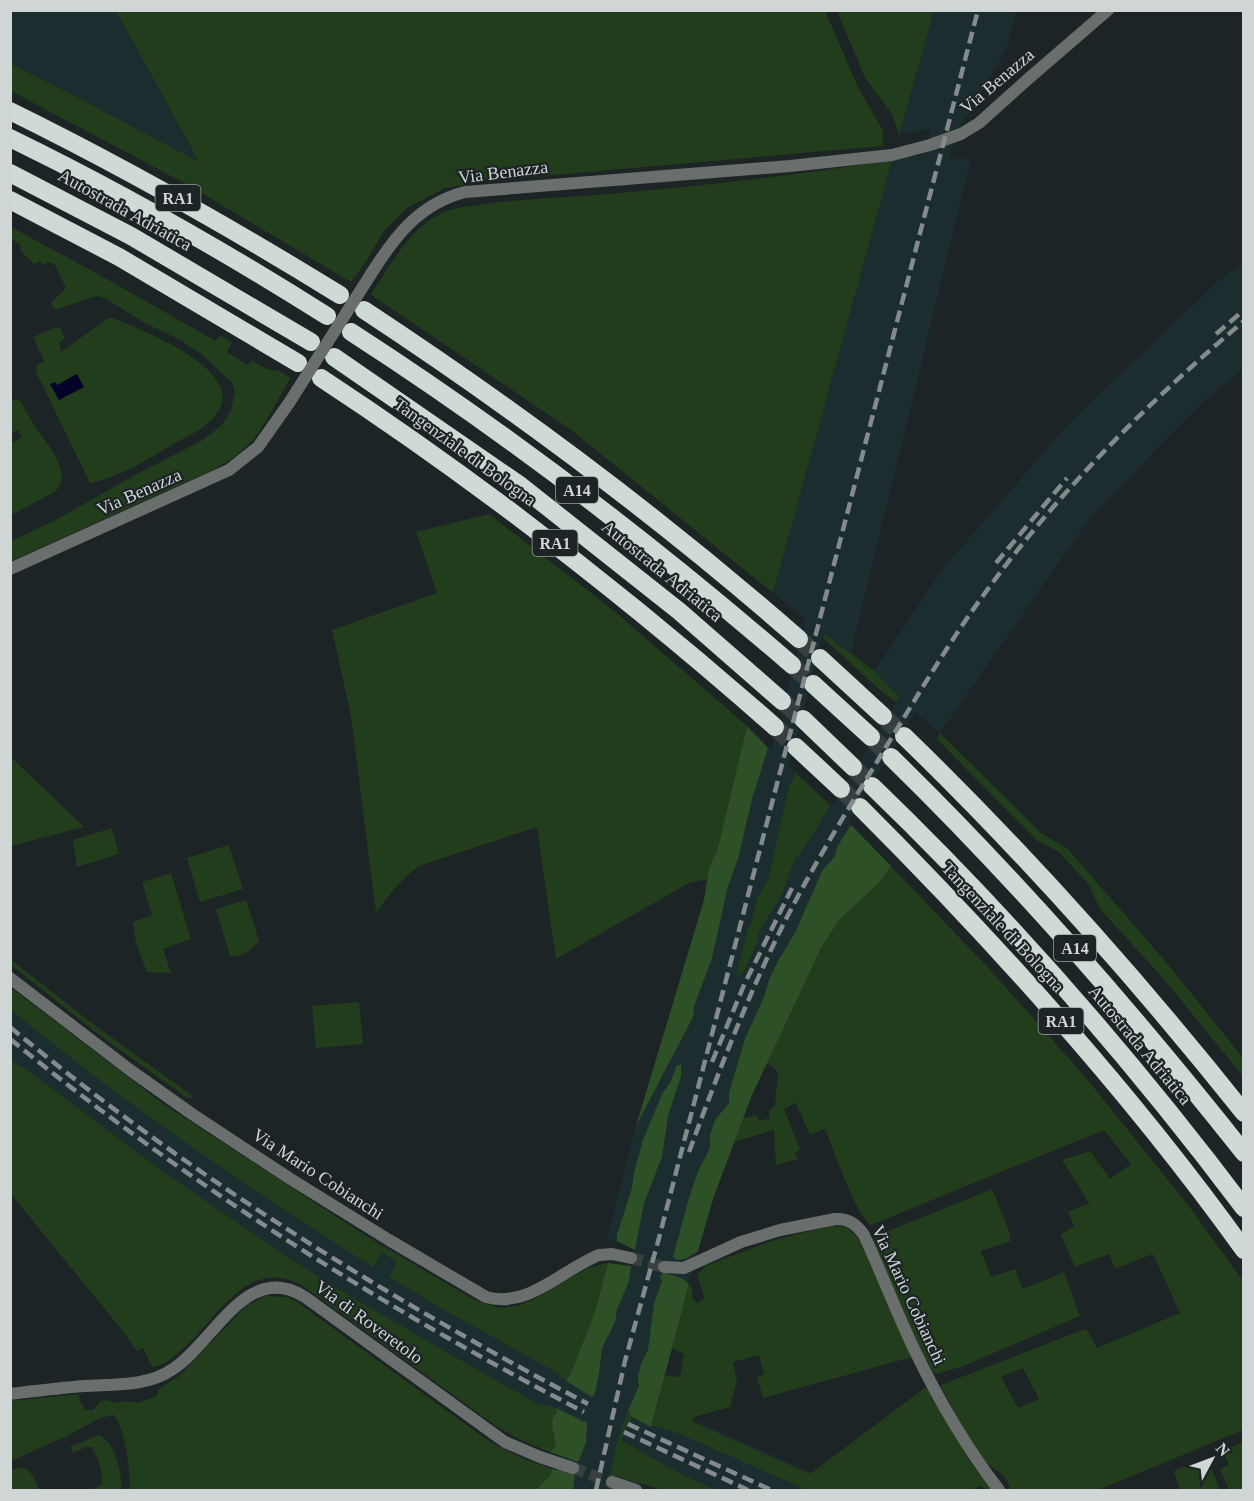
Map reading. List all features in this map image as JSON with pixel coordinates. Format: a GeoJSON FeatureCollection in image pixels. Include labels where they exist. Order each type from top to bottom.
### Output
{"type":"FeatureCollection","features":[{"type":"Feature","properties":{"kind":"highway","name":"RA1"},"geometry":{"type":"LineString","coordinates":[[10,111],[165,191],[340,295]]}},
{"type":"Feature","properties":{"kind":"highway","name":"Autostrada Adriatica"},"geometry":{"type":"LineString","coordinates":[[10,138],[148,209],[327,316]]}},
{"type":"Feature","properties":{"kind":"highway","name":"Autostrada Adriatica"},"geometry":{"type":"LineString","coordinates":[[10,173],[131,236],[311,342]]}},
{"type":"Feature","properties":{"kind":"highway"},"geometry":{"type":"LineString","coordinates":[[10,201],[129,262],[298,363]]}},
{"type":"Feature","properties":{"kind":"highway"},"geometry":{"type":"LineString","coordinates":[[364,310],[548,438],[699,554],[799,639]]}},
{"type":"Feature","properties":{"kind":"highway","name":"Autostrada Adriatica"},"geometry":{"type":"LineString","coordinates":[[351,332],[466,408],[627,527],[792,664]]}},
{"type":"Feature","properties":{"kind":"highway","name":"Autostrada Adriatica"},"geometry":{"type":"LineString","coordinates":[[334,357],[539,500],[679,611],[782,701]]}},
{"type":"Feature","properties":{"kind":"highway","name":"Tangenziale di Bologna"},"geometry":{"type":"LineString","coordinates":[[321,378],[434,454],[578,561],[667,633],[775,727]]}},
{"type":"Feature","properties":{"kind":"highway"},"geometry":{"type":"LineString","coordinates":[[820,658],[883,716]]}},
{"type":"Feature","properties":{"kind":"highway"},"geometry":{"type":"LineString","coordinates":[[813,684],[871,737]]}},
{"type":"Feature","properties":{"kind":"highway"},"geometry":{"type":"LineString","coordinates":[[803,719],[853,767]]}},
{"type":"Feature","properties":{"kind":"highway"},"geometry":{"type":"LineString","coordinates":[[904,736],[995,826],[1072,910],[1126,970],[1244,1113]]}},
{"type":"Feature","properties":{"kind":"highway"},"geometry":{"type":"LineString","coordinates":[[796,747],[841,789]]}},
{"type":"Feature","properties":{"kind":"highway","name":"Autostrada Adriatica"},"geometry":{"type":"LineString","coordinates":[[891,757],[979,844],[1065,937],[1139,1023],[1244,1153]]}},
{"type":"Feature","properties":{"kind":"highway","name":"Autostrada Adriatica"},"geometry":{"type":"LineString","coordinates":[[872,786],[952,865],[1041,961],[1130,1064],[1244,1208]]}},
{"type":"Feature","properties":{"kind":"highway","name":"Tangenziale di Bologna"},"geometry":{"type":"LineString","coordinates":[[860,807],[968,917],[1035,990],[1110,1077],[1182,1167],[1244,1250]]}},
{"type":"Feature","properties":{"kind":"street","name":"Via Benazza"},"geometry":{"type":"LineString","coordinates":[[10,570],[229,470],[258,447],[289,403],[392,242],[420,212],[444,199],[465,192],[486,189],[790,166],[892,155],[930,145],[961,134],[979,123],[1108,10]]}},
{"type":"Feature","properties":{"kind":"street","name":"Via Mario Cobianchi"},"geometry":{"type":"LineString","coordinates":[[10,978],[130,1070],[184,1108],[289,1178],[479,1294],[494,1299],[511,1299],[533,1292],[599,1255],[612,1254],[631,1258]]}},
{"type":"Feature","properties":{"kind":"street","name":"Via Mario Cobianchi"},"geometry":{"type":"LineString","coordinates":[[664,1267],[684,1268],[732,1246],[789,1228],[835,1219],[852,1222],[864,1235],[913,1348],[940,1401],[965,1444],[999,1491]]}},
{"type":"Feature","properties":{"kind":"street","name":"Via di Roveretolo"},"geometry":{"type":"LineString","coordinates":[[10,1394],[85,1386],[126,1385],[160,1376],[173,1370],[189,1357],[248,1295],[265,1288],[287,1288],[305,1297],[505,1442],[573,1468]]}},
{"type":"Feature","properties":{"kind":"street"},"geometry":{"type":"LineString","coordinates":[[612,1482],[636,1491]]}},
{"type":"Feature","properties":{"kind":"shaded area"},"geometry":{"type":"Polygon","coordinates":[[[10,11],[116,11],[199,163],[11,64],[10,11]]]}},
{"type":"Feature","properties":{"kind":"shaded area"},"geometry":{"type":"Polygon","coordinates":[[[934,11],[1016,11],[1006,50],[955,135],[949,159],[971,159],[851,653],[824,634],[789,766],[832,807],[899,697],[874,671],[941,571],[1070,422],[1218,281],[1243,262],[1243,368],[1201,404],[1090,518],[940,733],[915,712],[849,822],[891,866],[798,994],[752,1095],[714,1196],[679,1316],[658,1404],[850,1490],[663,1490],[615,1476],[610,1488],[617,1490],[548,1490],[552,1469],[571,1472],[577,1462],[523,1441],[496,1426],[295,1280],[271,1274],[251,1274],[137,1351],[11,1194],[10,987],[162,1103],[307,1199],[414,1264],[566,1380],[595,1312],[608,1263],[631,1266],[635,1250],[607,1238],[636,1126],[704,900],[709,868],[718,848],[747,726],[772,750],[806,620],[773,593],[892,160],[925,154],[931,129],[899,135],[934,11]]]}},
{"type":"Feature","properties":{"kind":"shaded area"},"geometry":{"type":"Polygon","coordinates":[[[77,374],[84,387],[59,400],[50,384],[55,382],[57,385],[77,374]]]}},
{"type":"Feature","properties":{"kind":"green space"},"geometry":{"type":"Polygon","coordinates":[[[116,11],[825,11],[859,89],[883,131],[883,146],[484,181],[445,188],[407,208],[384,231],[351,282],[188,185],[11,91],[11,64],[199,162],[116,11]]]}},
{"type":"Feature","properties":{"kind":"green space"},"geometry":{"type":"Polygon","coordinates":[[[837,11],[934,11],[899,135],[892,114],[865,78],[837,11]]]}},
{"type":"Feature","properties":{"kind":"green space"},"geometry":{"type":"Polygon","coordinates":[[[892,160],[773,593],[570,429],[371,295],[410,238],[431,219],[453,209],[516,200],[715,184],[892,160]]]}},
{"type":"Feature","properties":{"kind":"green space"},"geometry":{"type":"Polygon","coordinates":[[[11,227],[216,341],[220,335],[232,343],[227,352],[248,365],[252,360],[266,369],[279,371],[291,378],[252,441],[229,460],[213,470],[11,561],[11,541],[56,520],[203,440],[223,424],[231,410],[235,393],[232,383],[204,356],[182,341],[143,322],[105,298],[96,296],[55,310],[51,303],[66,288],[55,265],[50,262],[42,265],[40,261],[34,264],[23,253],[20,244],[11,239],[11,227]]]}},
{"type":"Feature","properties":{"kind":"green space"},"geometry":{"type":"Polygon","coordinates":[[[113,318],[186,353],[217,381],[223,396],[218,412],[199,430],[124,472],[90,483],[35,370],[36,366],[44,361],[33,337],[57,327],[61,329],[65,338],[59,343],[61,352],[107,319],[113,318]]]}},
{"type":"Feature","properties":{"kind":"green space"},"geometry":{"type":"Polygon","coordinates":[[[16,399],[20,401],[55,455],[62,480],[53,493],[11,515],[11,443],[22,437],[18,430],[11,433],[11,401],[16,399]]]}},
{"type":"Feature","properties":{"kind":"green space"},"geometry":{"type":"Polygon","coordinates":[[[489,514],[613,610],[747,726],[718,848],[709,868],[708,879],[689,883],[556,959],[537,827],[419,866],[385,900],[376,913],[351,716],[332,630],[437,593],[416,532],[489,514]]]}},
{"type":"Feature","properties":{"kind":"green space"},"geometry":{"type":"Polygon","coordinates":[[[824,633],[874,671],[899,697],[896,702],[823,638],[824,633]]]}},
{"type":"Feature","properties":{"kind":"green space"},"geometry":{"type":"Polygon","coordinates":[[[747,726],[768,748],[752,799],[738,859],[728,886],[712,958],[694,1006],[693,1017],[636,1126],[704,900],[709,868],[718,848],[747,726]]]}},
{"type":"Feature","properties":{"kind":"green space"},"geometry":{"type":"Polygon","coordinates":[[[940,733],[1041,833],[1068,849],[1171,968],[1243,1058],[1243,1076],[1162,977],[1100,909],[1089,885],[1059,852],[1036,840],[937,739],[940,733]]]}},
{"type":"Feature","properties":{"kind":"green space"},"geometry":{"type":"Polygon","coordinates":[[[11,757],[84,827],[11,846],[11,757]]]}},
{"type":"Feature","properties":{"kind":"green space"},"geometry":{"type":"Polygon","coordinates":[[[796,773],[830,805],[794,861],[782,894],[758,933],[758,941],[744,971],[738,976],[748,928],[751,925],[757,899],[768,880],[789,787],[796,773]]]}},
{"type":"Feature","properties":{"kind":"green space"},"geometry":{"type":"Polygon","coordinates":[[[851,825],[891,866],[878,884],[840,919],[822,946],[752,1095],[714,1196],[698,1251],[685,1259],[677,1260],[673,1257],[689,1198],[699,1169],[710,1148],[710,1135],[715,1120],[729,1103],[729,1093],[745,1039],[769,980],[796,931],[822,871],[835,856],[837,847],[851,825]]]}},
{"type":"Feature","properties":{"kind":"green space"},"geometry":{"type":"Polygon","coordinates":[[[112,828],[119,854],[77,867],[73,840],[112,828]]]}},
{"type":"Feature","properties":{"kind":"green space"},"geometry":{"type":"Polygon","coordinates":[[[229,845],[243,889],[200,902],[187,858],[229,845]]]}},
{"type":"Feature","properties":{"kind":"green space"},"geometry":{"type":"Polygon","coordinates":[[[891,866],[994,974],[1086,1078],[1188,1205],[1243,1281],[1243,1430],[1098,1490],[1011,1490],[1004,1476],[985,1462],[969,1439],[941,1387],[941,1385],[1085,1329],[1097,1348],[1180,1313],[1153,1254],[1115,1269],[1109,1254],[1075,1267],[1061,1235],[1074,1226],[1068,1212],[1089,1203],[1062,1160],[1090,1151],[1110,1179],[1131,1164],[1104,1130],[871,1225],[852,1196],[825,1129],[810,1135],[796,1103],[784,1109],[800,1149],[795,1153],[798,1159],[776,1165],[774,1130],[734,1142],[743,1118],[757,1115],[759,1121],[770,1118],[769,1111],[775,1106],[778,1072],[771,1065],[766,1064],[822,946],[840,919],[878,884],[891,866]],[[1023,1368],[1001,1377],[1018,1408],[1039,1399],[1023,1368]]]}},
{"type":"Feature","properties":{"kind":"green space"},"geometry":{"type":"Polygon","coordinates":[[[171,873],[191,939],[163,949],[171,973],[147,972],[136,944],[133,922],[152,915],[142,882],[171,873]]]}},
{"type":"Feature","properties":{"kind":"green space"},"geometry":{"type":"Polygon","coordinates":[[[246,900],[259,941],[246,953],[230,956],[216,909],[246,900]]]}},
{"type":"Feature","properties":{"kind":"green space"},"geometry":{"type":"Polygon","coordinates":[[[10,959],[89,1021],[194,1097],[187,1098],[102,1037],[11,965],[10,959]]]}},
{"type":"Feature","properties":{"kind":"green space"},"geometry":{"type":"Polygon","coordinates":[[[10,987],[162,1103],[372,1240],[475,1300],[500,1308],[517,1306],[534,1299],[588,1268],[608,1263],[595,1312],[566,1381],[552,1370],[389,1277],[397,1262],[382,1252],[373,1267],[142,1112],[11,1010],[10,987]]]}},
{"type":"Feature","properties":{"kind":"green space"},"geometry":{"type":"Polygon","coordinates":[[[359,1002],[363,1044],[316,1048],[312,1006],[359,1002]]]}},
{"type":"Feature","properties":{"kind":"green space"},"geometry":{"type":"Polygon","coordinates":[[[11,1061],[26,1069],[155,1166],[284,1255],[355,1299],[538,1404],[556,1408],[557,1412],[551,1423],[555,1448],[550,1452],[523,1441],[496,1426],[303,1286],[283,1278],[264,1278],[248,1285],[233,1296],[177,1354],[162,1364],[152,1367],[143,1348],[137,1351],[11,1194],[11,1061]]]}},
{"type":"Feature","properties":{"kind":"green space"},"geometry":{"type":"Polygon","coordinates":[[[677,1065],[681,1065],[681,1076],[668,1116],[662,1157],[644,1203],[635,1250],[617,1241],[617,1235],[632,1188],[643,1140],[677,1065]]]}},
{"type":"Feature","properties":{"kind":"green space"},"geometry":{"type":"Polygon","coordinates":[[[992,1189],[1011,1241],[981,1251],[991,1277],[1015,1269],[1023,1289],[1064,1272],[1080,1316],[961,1367],[936,1374],[918,1344],[872,1240],[876,1236],[992,1189]]]}},
{"type":"Feature","properties":{"kind":"green space"},"geometry":{"type":"Polygon","coordinates":[[[834,1225],[848,1228],[859,1239],[912,1357],[763,1398],[757,1377],[764,1374],[759,1355],[733,1362],[737,1381],[730,1407],[694,1417],[693,1422],[810,1474],[926,1387],[968,1459],[991,1489],[979,1486],[973,1490],[807,1490],[680,1434],[652,1425],[665,1375],[680,1377],[684,1354],[671,1348],[689,1284],[692,1288],[693,1300],[697,1303],[703,1300],[704,1296],[697,1275],[705,1266],[774,1240],[834,1225]]]}},
{"type":"Feature","properties":{"kind":"green space"},"geometry":{"type":"Polygon","coordinates":[[[608,1263],[631,1266],[629,1281],[616,1312],[616,1320],[602,1348],[595,1394],[592,1397],[566,1381],[595,1312],[608,1263]]]}},
{"type":"Feature","properties":{"kind":"green space"},"geometry":{"type":"Polygon","coordinates":[[[663,1272],[683,1279],[689,1284],[651,1427],[632,1417],[628,1411],[639,1386],[638,1377],[648,1350],[654,1304],[663,1272]]]}},
{"type":"Feature","properties":{"kind":"green space"},"geometry":{"type":"Polygon","coordinates":[[[265,1296],[288,1297],[297,1302],[490,1442],[524,1459],[552,1469],[551,1474],[536,1490],[130,1490],[128,1461],[123,1437],[112,1414],[11,1461],[10,1401],[80,1394],[79,1399],[85,1410],[93,1410],[101,1401],[137,1403],[157,1396],[159,1389],[179,1376],[245,1307],[265,1296]]]}},
{"type":"Feature","properties":{"kind":"green space"},"geometry":{"type":"Polygon","coordinates":[[[556,1408],[587,1423],[586,1443],[578,1462],[550,1452],[555,1448],[552,1420],[557,1412],[556,1408]]]}},
{"type":"Feature","properties":{"kind":"green space"},"geometry":{"type":"Polygon","coordinates":[[[628,1411],[632,1417],[621,1440],[677,1472],[716,1490],[663,1490],[615,1476],[608,1490],[615,1449],[628,1411]]]}},
{"type":"Feature","properties":{"kind":"green space"},"geometry":{"type":"Polygon","coordinates":[[[99,1435],[105,1439],[114,1452],[122,1490],[91,1490],[101,1485],[102,1480],[100,1466],[92,1447],[86,1447],[73,1453],[70,1447],[99,1435]]]}},
{"type":"Feature","properties":{"kind":"green space"},"geometry":{"type":"Polygon","coordinates":[[[1243,1442],[1243,1490],[1229,1490],[1220,1469],[1229,1465],[1223,1451],[1243,1442]]]}},
{"type":"Feature","properties":{"kind":"green space"},"geometry":{"type":"Polygon","coordinates":[[[1207,1457],[1220,1490],[1180,1490],[1174,1471],[1207,1457]]]}},
{"type":"Feature","properties":{"kind":"green space"},"geometry":{"type":"Polygon","coordinates":[[[21,1467],[31,1473],[40,1490],[11,1490],[11,1471],[21,1467]]]}},
{"type":"Feature","properties":{"kind":"green space"},"geometry":{"type":"Polygon","coordinates":[[[552,1469],[575,1473],[573,1490],[536,1490],[551,1474],[552,1469]]]}},
{"type":"Feature","properties":{"kind":"tunnel"},"geometry":{"type":"LineString","coordinates":[[799,639],[820,658]]}},
{"type":"Feature","properties":{"kind":"tunnel"},"geometry":{"type":"LineString","coordinates":[[792,665],[813,684]]}},
{"type":"Feature","properties":{"kind":"tunnel"},"geometry":{"type":"LineString","coordinates":[[782,701],[803,719]]}},
{"type":"Feature","properties":{"kind":"tunnel"},"geometry":{"type":"LineString","coordinates":[[883,716],[904,736]]}},
{"type":"Feature","properties":{"kind":"tunnel"},"geometry":{"type":"LineString","coordinates":[[775,727],[796,747]]}},
{"type":"Feature","properties":{"kind":"tunnel"},"geometry":{"type":"LineString","coordinates":[[871,737],[891,757]]}},
{"type":"Feature","properties":{"kind":"tunnel"},"geometry":{"type":"LineString","coordinates":[[853,767],[872,786]]}},
{"type":"Feature","properties":{"kind":"tunnel"},"geometry":{"type":"LineString","coordinates":[[841,789],[860,807]]}},
{"type":"Feature","properties":{"kind":"tunnel"},"geometry":{"type":"LineString","coordinates":[[631,1258],[664,1267]]}},
{"type":"Feature","properties":{"kind":"tunnel"},"geometry":{"type":"LineString","coordinates":[[573,1468],[612,1482]]}},
{"type":"Feature","properties":{"kind":"railway"},"geometry":{"type":"LineString","coordinates":[[596,1490],[625,1361],[659,1238],[978,10]]}},
{"type":"Feature","properties":{"kind":"railway"},"geometry":{"type":"LineString","coordinates":[[1216,334],[1244,310]]}},
{"type":"Feature","properties":{"kind":"railway"},"geometry":{"type":"LineString","coordinates":[[689,1152],[744,1010],[794,904],[845,814],[959,630],[1043,519],[1106,449],[1173,383],[1244,321]]}},
{"type":"Feature","properties":{"kind":"railway"},"geometry":{"type":"LineString","coordinates":[[996,563],[1067,478]]}},
{"type":"Feature","properties":{"kind":"railway"},"geometry":{"type":"LineString","coordinates":[[712,1062],[744,985],[792,888]]}},
{"type":"Feature","properties":{"kind":"railway"},"geometry":{"type":"LineString","coordinates":[[10,1027],[147,1133],[217,1183],[289,1230],[437,1320],[588,1404]]}},
{"type":"Feature","properties":{"kind":"railway"},"geometry":{"type":"LineString","coordinates":[[10,1039],[146,1144],[288,1240],[434,1330],[584,1412]]}},
{"type":"Feature","properties":{"kind":"railway"},"geometry":{"type":"LineString","coordinates":[[628,1424],[771,1490]]}},
{"type":"Feature","properties":{"kind":"railway"},"geometry":{"type":"LineString","coordinates":[[624,1432],[748,1490]]}}]}
